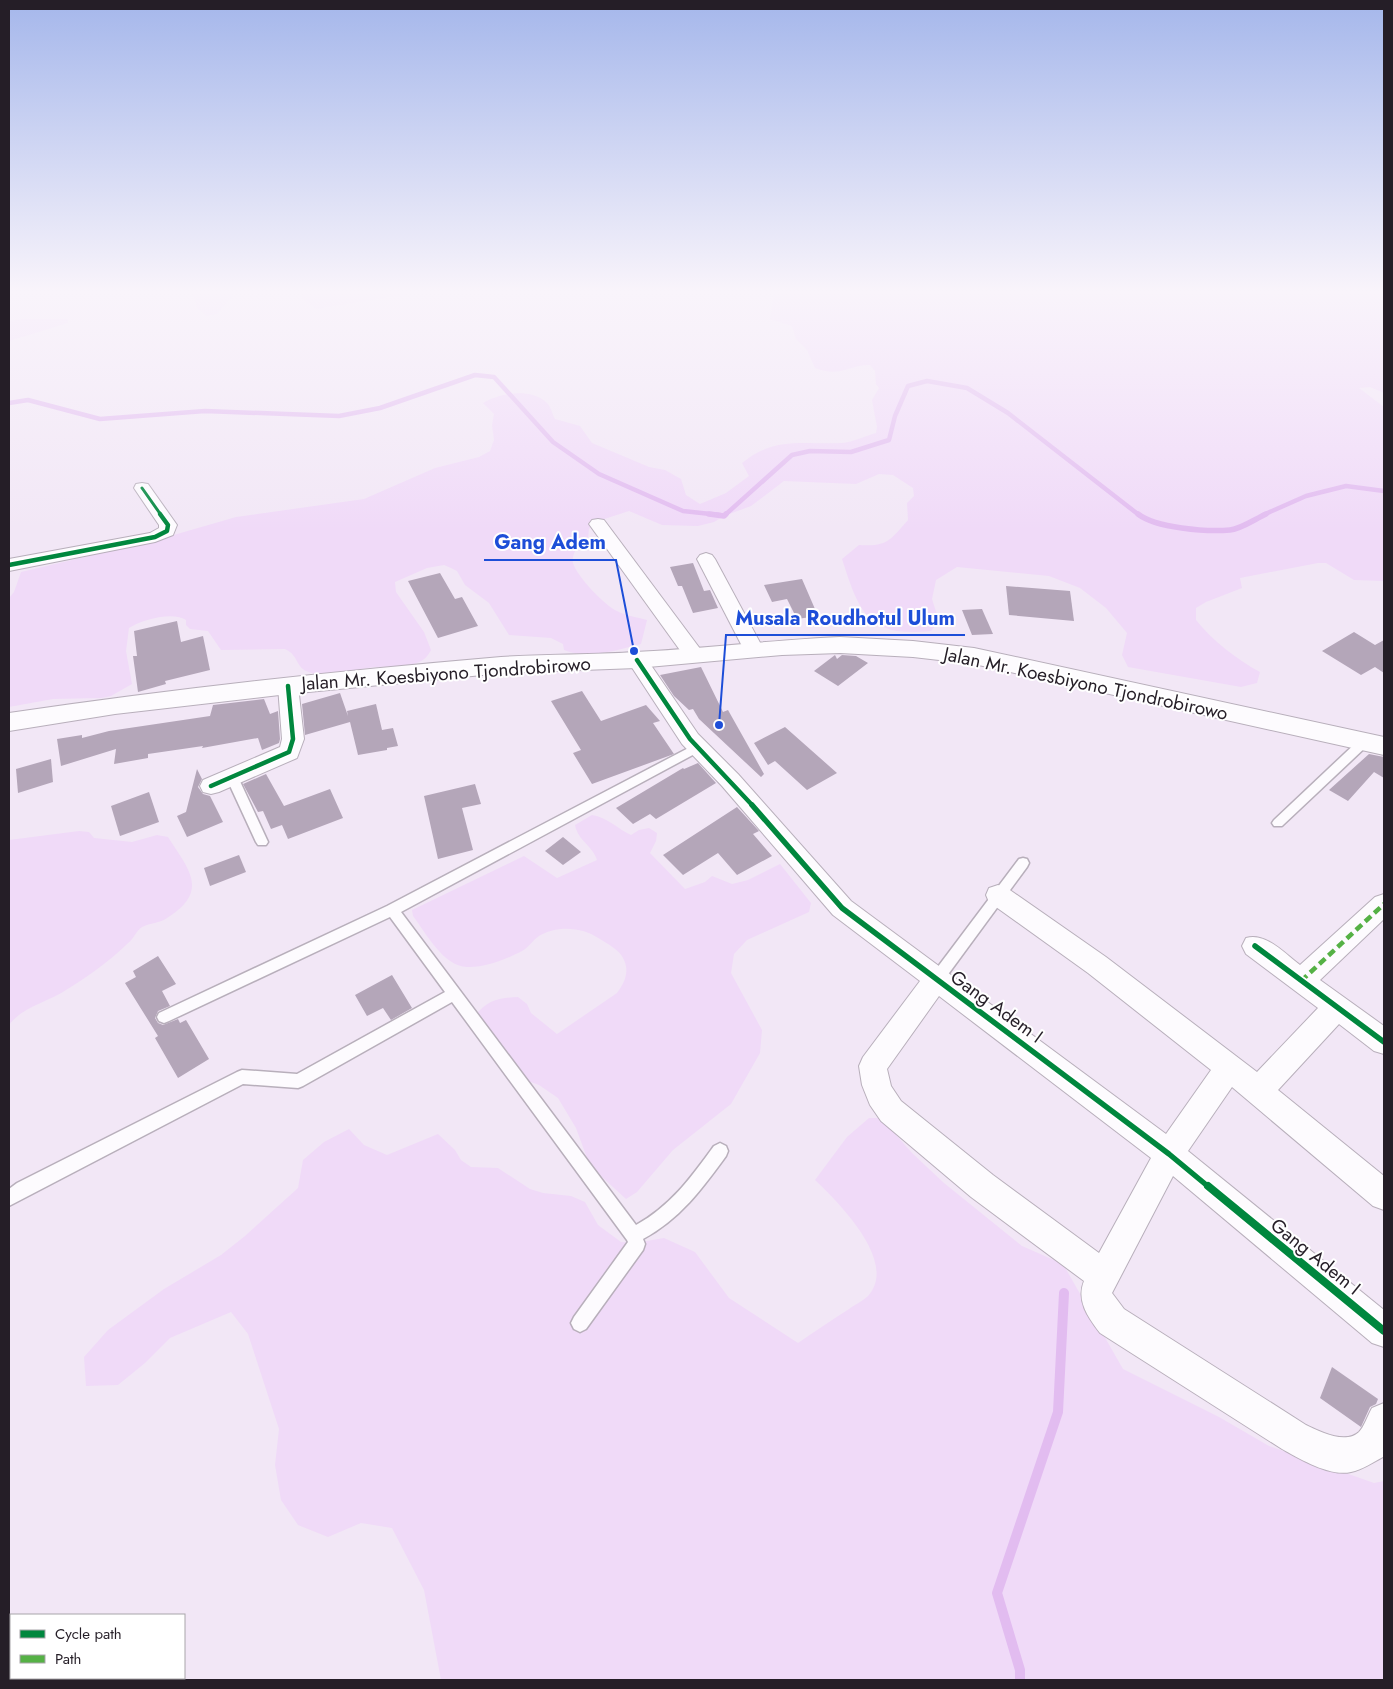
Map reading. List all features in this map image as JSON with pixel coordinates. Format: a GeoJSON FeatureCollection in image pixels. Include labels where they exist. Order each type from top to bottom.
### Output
{"type":"FeatureCollection","features":[{"type":"Feature","properties":{"kind":"main road","name":"Jalan Mr. Koesbiyono Tjondrobirowo"},"geometry":{"type":"LineString","coordinates":[[9,722],[114,706],[288,686],[503,665],[637,660],[840,645],[913,649],[974,656],[1374,744]]}},
{"type":"Feature","properties":{"kind":"street"},"geometry":{"type":"LineString","coordinates":[[9,565],[155,536],[167,531],[168,525],[142,488]]}},
{"type":"Feature","properties":{"kind":"street"},"geometry":{"type":"LineString","coordinates":[[598,524],[694,655]]}},
{"type":"Feature","properties":{"kind":"street"},"geometry":{"type":"LineString","coordinates":[[706,559],[754,650]]}},
{"type":"Feature","properties":{"kind":"street","name":"Gang Adem I"},"geometry":{"type":"LineString","coordinates":[[637,660],[678,723],[842,908],[1169,1154],[1384,1331]]}},
{"type":"Feature","properties":{"kind":"street"},"geometry":{"type":"LineString","coordinates":[[211,786],[288,752],[293,739],[288,686]]}},
{"type":"Feature","properties":{"kind":"street"},"geometry":{"type":"LineString","coordinates":[[998,896],[1097,965],[1229,1067],[1384,1195]]}},
{"type":"Feature","properties":{"kind":"street"},"geometry":{"type":"LineString","coordinates":[[1301,981],[1384,904]]}},
{"type":"Feature","properties":{"kind":"street"},"geometry":{"type":"LineString","coordinates":[[1255,946],[1384,1042]]}},
{"type":"Feature","properties":{"kind":"street"},"geometry":{"type":"LineString","coordinates":[[936,980],[872,1066],[873,1077],[882,1101],[891,1112],[982,1186],[1104,1276]]}},
{"type":"Feature","properties":{"kind":"street"},"geometry":{"type":"LineString","coordinates":[[1258,1091],[1336,1008]]}},
{"type":"Feature","properties":{"kind":"street"},"geometry":{"type":"LineString","coordinates":[[1229,1067],[1169,1154],[1104,1276],[1096,1292],[1101,1308],[1112,1321],[1309,1445],[1324,1452],[1350,1455],[1371,1445],[1384,1420]]}},
{"type":"Feature","properties":{"kind":"lane"},"geometry":{"type":"LineString","coordinates":[[1278,824],[1374,744]]}},
{"type":"Feature","properties":{"kind":"lane"},"geometry":{"type":"LineString","coordinates":[[164,1017],[392,910],[698,747]]}},
{"type":"Feature","properties":{"kind":"lane"},"geometry":{"type":"LineString","coordinates":[[232,777],[262,842]]}},
{"type":"Feature","properties":{"kind":"lane"},"geometry":{"type":"LineString","coordinates":[[936,980],[1023,863]]}},
{"type":"Feature","properties":{"kind":"lane"},"geometry":{"type":"LineString","coordinates":[[392,910],[634,1235],[637,1244],[580,1323]]}},
{"type":"Feature","properties":{"kind":"lane"},"geometry":{"type":"LineString","coordinates":[[9,1198],[23,1188],[242,1077],[298,1081],[454,994]]}},
{"type":"Feature","properties":{"kind":"lane"},"geometry":{"type":"LineString","coordinates":[[634,1235],[654,1225],[677,1208],[720,1151]]}},
{"type":"Feature","properties":{"kind":"shaded area"},"geometry":{"type":"Polygon","coordinates":[[[875,373],[1384,373],[1384,393],[1370,387],[1359,388],[1384,407],[1384,581],[1354,580],[1326,563],[1318,563],[1240,578],[1242,588],[1206,602],[1196,608],[1196,620],[1217,642],[1260,672],[1257,683],[1241,687],[1128,667],[1122,655],[1127,633],[1106,608],[1080,588],[1049,576],[957,567],[936,580],[932,599],[939,621],[931,631],[910,632],[893,630],[869,618],[861,607],[854,594],[842,559],[859,545],[876,545],[888,541],[892,537],[908,520],[907,503],[914,496],[913,488],[893,475],[879,474],[856,484],[784,481],[751,506],[724,516],[714,522],[698,526],[662,525],[629,511],[595,522],[589,529],[588,538],[579,545],[575,552],[573,563],[585,582],[612,608],[624,614],[647,620],[641,644],[602,653],[583,654],[564,650],[563,644],[551,638],[509,635],[489,603],[465,585],[457,571],[444,565],[427,568],[395,582],[396,592],[424,632],[431,650],[424,659],[416,663],[331,674],[314,673],[303,669],[292,654],[285,649],[221,650],[208,631],[190,629],[186,625],[186,620],[180,617],[165,616],[141,622],[129,628],[126,651],[132,684],[111,696],[101,698],[53,699],[9,707],[9,598],[14,592],[21,572],[153,541],[236,517],[364,499],[435,468],[479,457],[490,451],[494,440],[492,425],[494,414],[483,403],[514,393],[532,395],[539,398],[548,404],[555,419],[580,426],[592,443],[649,467],[665,470],[681,479],[686,495],[700,504],[726,493],[749,476],[742,463],[754,454],[766,449],[778,445],[801,443],[842,443],[876,433],[877,427],[872,400],[879,388],[876,384],[875,373]]]}},
{"type":"Feature","properties":{"kind":"shaded area"},"geometry":{"type":"Polygon","coordinates":[[[592,815],[608,821],[631,835],[639,830],[649,828],[657,833],[656,841],[650,853],[685,889],[705,882],[712,876],[732,884],[748,880],[780,864],[811,903],[809,912],[747,940],[734,954],[731,973],[762,1030],[760,1053],[731,1104],[673,1150],[637,1192],[626,1199],[590,1166],[576,1128],[558,1098],[539,1085],[506,1073],[497,1066],[475,1016],[489,1003],[505,998],[518,997],[527,1004],[531,1013],[557,1034],[617,993],[624,981],[626,972],[625,963],[619,952],[586,932],[562,929],[546,932],[524,950],[502,960],[467,967],[450,961],[443,955],[413,916],[412,910],[524,856],[557,878],[597,860],[579,835],[575,825],[592,815]]]}},
{"type":"Feature","properties":{"kind":"shaded area"},"geometry":{"type":"Polygon","coordinates":[[[79,831],[89,832],[94,838],[132,842],[157,835],[168,837],[188,870],[192,880],[192,889],[188,899],[167,918],[142,927],[113,957],[82,980],[21,1014],[9,1025],[9,840],[79,831]]]}},
{"type":"Feature","properties":{"kind":"shaded area"},"geometry":{"type":"Polygon","coordinates":[[[869,1118],[881,1118],[912,1153],[944,1183],[1022,1246],[1063,1264],[1123,1369],[1219,1417],[1269,1446],[1374,1483],[1384,1481],[1384,1680],[441,1680],[424,1590],[392,1528],[361,1523],[328,1537],[298,1525],[281,1500],[275,1465],[279,1429],[248,1334],[231,1312],[170,1338],[145,1363],[118,1385],[86,1386],[84,1357],[108,1330],[164,1289],[221,1255],[245,1236],[298,1188],[303,1160],[324,1142],[349,1129],[364,1145],[387,1155],[438,1134],[455,1150],[461,1160],[471,1167],[498,1168],[530,1189],[543,1193],[571,1196],[585,1202],[598,1225],[621,1242],[635,1243],[664,1238],[695,1252],[729,1298],[798,1343],[866,1298],[876,1282],[876,1267],[871,1250],[862,1234],[850,1217],[815,1180],[847,1137],[869,1118]]]}},
{"type":"Feature","properties":{"kind":"building"},"geometry":{"type":"Polygon","coordinates":[[[693,563],[704,591],[710,590],[718,608],[693,613],[682,586],[678,586],[670,567],[693,563]]]}},
{"type":"Feature","properties":{"kind":"building"},"geometry":{"type":"Polygon","coordinates":[[[440,573],[455,599],[462,597],[478,626],[438,638],[408,581],[440,573]]]}},
{"type":"Feature","properties":{"kind":"building"},"geometry":{"type":"Polygon","coordinates":[[[802,579],[818,616],[797,619],[787,599],[772,602],[764,585],[802,579]]]}},
{"type":"Feature","properties":{"kind":"building"},"geometry":{"type":"Polygon","coordinates":[[[1006,586],[1070,591],[1074,621],[1009,615],[1006,586]]]}},
{"type":"Feature","properties":{"kind":"building"},"geometry":{"type":"Polygon","coordinates":[[[982,609],[993,634],[972,635],[962,610],[982,609]]]}},
{"type":"Feature","properties":{"kind":"building"},"geometry":{"type":"Polygon","coordinates":[[[177,621],[181,642],[203,636],[210,670],[165,681],[166,684],[138,692],[133,656],[137,656],[134,631],[177,621]]]}},
{"type":"Feature","properties":{"kind":"building"},"geometry":{"type":"Polygon","coordinates":[[[1354,632],[1375,645],[1384,640],[1384,673],[1375,667],[1361,675],[1322,651],[1354,632]]]}},
{"type":"Feature","properties":{"kind":"building"},"geometry":{"type":"Polygon","coordinates":[[[835,655],[837,659],[842,655],[856,656],[868,663],[838,686],[814,671],[835,655]]]}},
{"type":"Feature","properties":{"kind":"building"},"geometry":{"type":"Polygon","coordinates":[[[701,667],[723,712],[728,710],[764,774],[761,777],[699,719],[693,709],[689,710],[674,696],[660,675],[701,667]]]}},
{"type":"Feature","properties":{"kind":"building"},"geometry":{"type":"Polygon","coordinates":[[[582,691],[601,721],[646,705],[660,721],[653,723],[674,754],[592,784],[573,753],[581,750],[551,701],[582,691]]]}},
{"type":"Feature","properties":{"kind":"building"},"geometry":{"type":"Polygon","coordinates":[[[340,693],[348,716],[347,711],[376,704],[382,730],[393,728],[398,746],[358,755],[350,722],[305,735],[302,704],[340,693]]]}},
{"type":"Feature","properties":{"kind":"building"},"geometry":{"type":"Polygon","coordinates":[[[264,699],[270,714],[278,711],[280,739],[279,743],[262,750],[258,738],[202,748],[203,746],[148,754],[148,758],[114,764],[116,749],[61,766],[57,739],[82,735],[82,738],[109,731],[210,716],[213,705],[264,699]]]}},
{"type":"Feature","properties":{"kind":"building"},"geometry":{"type":"Polygon","coordinates":[[[785,727],[837,773],[807,790],[775,761],[768,765],[754,743],[785,727]]]}},
{"type":"Feature","properties":{"kind":"building"},"geometry":{"type":"Polygon","coordinates":[[[1369,754],[1384,757],[1384,778],[1374,772],[1348,801],[1329,790],[1369,754]]]}},
{"type":"Feature","properties":{"kind":"building"},"geometry":{"type":"Polygon","coordinates":[[[51,759],[53,782],[18,793],[16,769],[51,759]]]}},
{"type":"Feature","properties":{"kind":"building"},"geometry":{"type":"Polygon","coordinates":[[[698,763],[716,783],[656,819],[650,814],[633,824],[616,808],[683,768],[698,763]]]}},
{"type":"Feature","properties":{"kind":"building"},"geometry":{"type":"Polygon","coordinates":[[[197,769],[202,779],[198,787],[203,794],[210,796],[223,822],[187,837],[177,816],[186,812],[197,769]]]}},
{"type":"Feature","properties":{"kind":"building"},"geometry":{"type":"Polygon","coordinates":[[[266,774],[284,806],[330,789],[343,818],[288,839],[282,825],[271,829],[263,811],[258,812],[243,784],[266,774]]]}},
{"type":"Feature","properties":{"kind":"building"},"geometry":{"type":"Polygon","coordinates":[[[475,784],[481,804],[462,808],[473,850],[438,859],[424,796],[475,784]]]}},
{"type":"Feature","properties":{"kind":"building"},"geometry":{"type":"Polygon","coordinates":[[[149,792],[159,822],[120,836],[111,806],[149,792]]]}},
{"type":"Feature","properties":{"kind":"building"},"geometry":{"type":"Polygon","coordinates":[[[737,807],[759,831],[753,834],[772,856],[737,875],[718,853],[683,875],[663,855],[737,807]]]}},
{"type":"Feature","properties":{"kind":"building"},"geometry":{"type":"Polygon","coordinates":[[[563,837],[581,852],[563,865],[545,851],[563,837]]]}},
{"type":"Feature","properties":{"kind":"building"},"geometry":{"type":"Polygon","coordinates":[[[239,855],[246,872],[210,886],[204,868],[239,855]]]}},
{"type":"Feature","properties":{"kind":"building"},"geometry":{"type":"Polygon","coordinates":[[[158,956],[176,984],[162,991],[170,1006],[158,1011],[155,1018],[158,1023],[163,1025],[178,1019],[180,1023],[186,1020],[209,1059],[178,1078],[155,1038],[158,1036],[125,983],[136,977],[133,971],[158,956]]]}},
{"type":"Feature","properties":{"kind":"building"},"geometry":{"type":"Polygon","coordinates":[[[392,975],[412,1008],[391,1020],[383,1008],[367,1016],[355,995],[392,975]]]}},
{"type":"Feature","properties":{"kind":"building"},"geometry":{"type":"Polygon","coordinates":[[[1332,1367],[1378,1399],[1376,1404],[1370,1407],[1361,1427],[1320,1398],[1332,1367]]]}},
{"type":"Feature","properties":{"kind":"waterway"},"geometry":{"type":"LineString","coordinates":[[9,403],[28,400],[100,419],[205,411],[339,416],[380,408],[475,375],[494,377],[553,442],[599,474],[683,511],[720,515]]}},
{"type":"Feature","properties":{"kind":"waterway"},"geometry":{"type":"LineString","coordinates":[[725,515],[792,455],[810,451],[851,452],[889,440],[895,416],[908,386],[927,381],[967,388],[1008,413],[1139,515]]}},
{"type":"Feature","properties":{"kind":"waterway"},"geometry":{"type":"LineString","coordinates":[[1263,515],[1306,496],[1346,486],[1384,491]]}},
{"type":"Feature","properties":{"kind":"waterway"},"geometry":{"type":"LineString","coordinates":[[709,514],[725,515]]}},
{"type":"Feature","properties":{"kind":"waterway"},"geometry":{"type":"LineString","coordinates":[[1138,514],[1157,523],[1195,530],[1230,530],[1239,528],[1266,514]]}},
{"type":"Feature","properties":{"kind":"waterway"},"geometry":{"type":"LineString","coordinates":[[1020,1680],[1020,1670],[997,1593],[1058,1412],[1064,1293]]}},
{"type":"Feature","properties":{"kind":"marked path"},"geometry":{"type":"LineString","coordinates":[[1301,981],[1384,904]]}},
{"type":"Feature","properties":{"kind":"cycle path"},"geometry":{"type":"LineString","coordinates":[[9,565],[155,537],[167,531],[168,525],[142,488]]}},
{"type":"Feature","properties":{"kind":"cycle path"},"geometry":{"type":"LineString","coordinates":[[637,660],[690,739],[730,780],[842,908],[1169,1154],[1384,1331]]}},
{"type":"Feature","properties":{"kind":"cycle path"},"geometry":{"type":"LineString","coordinates":[[211,786],[289,752],[293,739],[288,686]]}},
{"type":"Feature","properties":{"kind":"cycle path"},"geometry":{"type":"LineString","coordinates":[[1255,946],[1384,1042]]}},
{"type":"Feature","properties":{"kind":"place","name":"Gang Adem"},"geometry":{"type":"Point","coordinates":[634,651]}},
{"type":"Feature","properties":{"kind":"place","name":"Musala Roudhotul Ulum"},"geometry":{"type":"Point","coordinates":[719,725]}}]}
